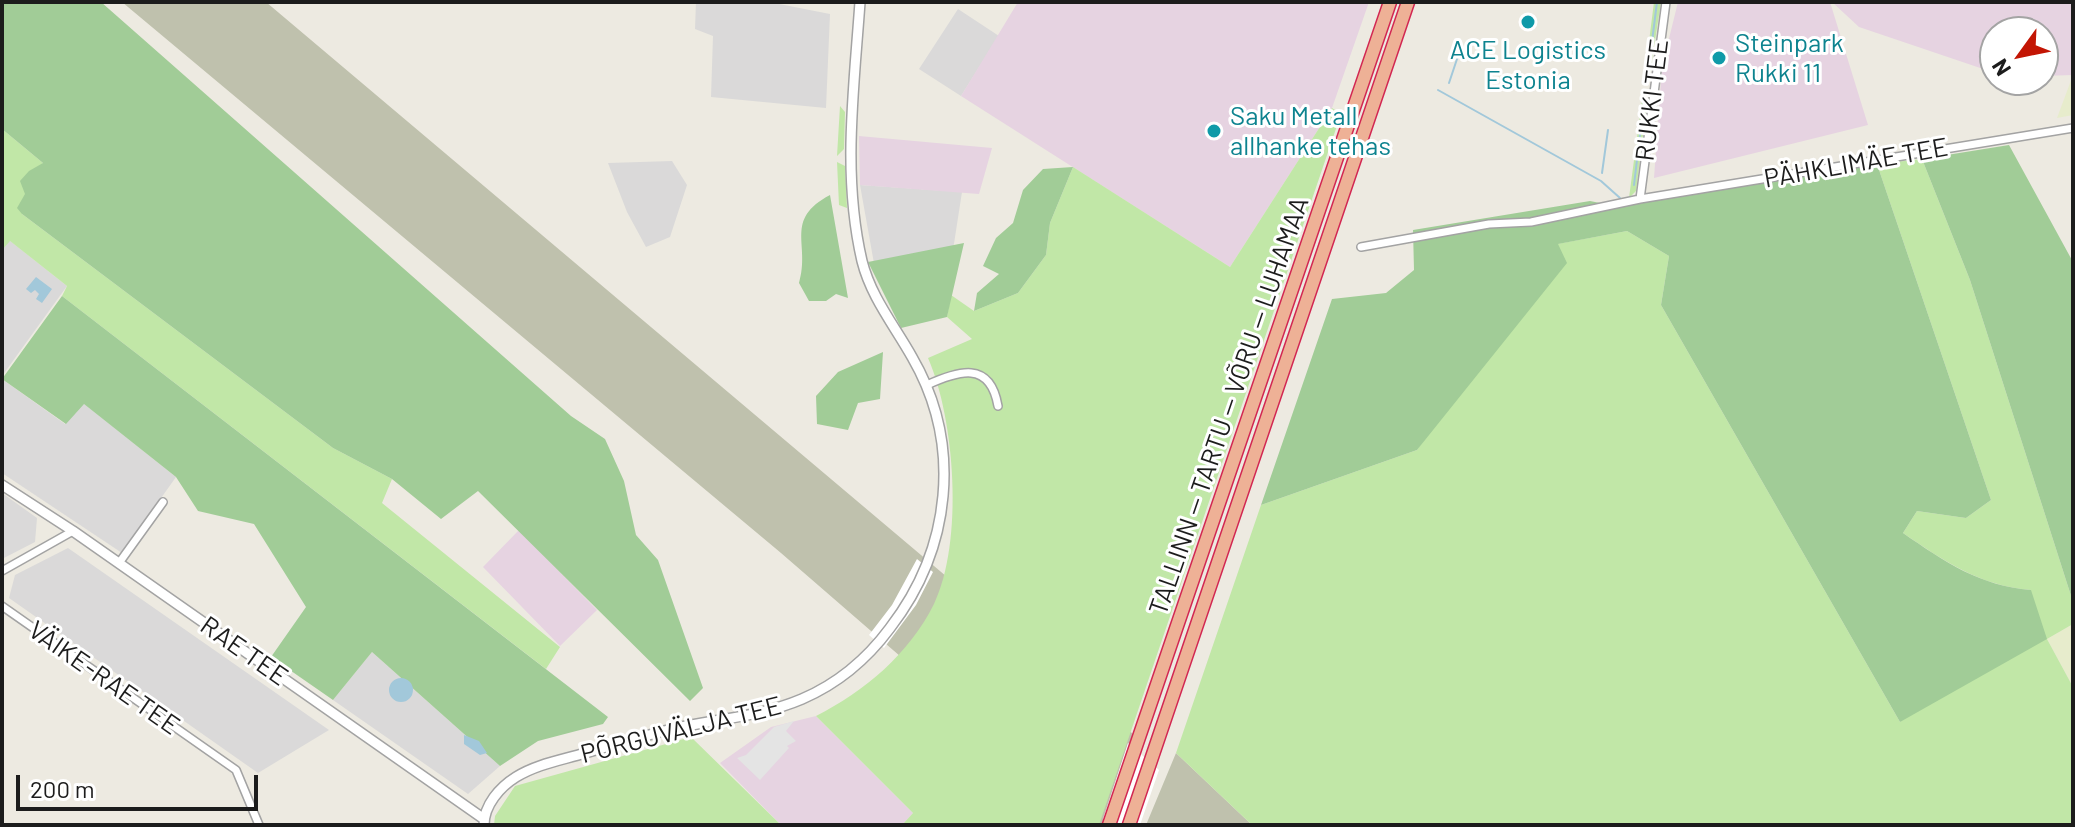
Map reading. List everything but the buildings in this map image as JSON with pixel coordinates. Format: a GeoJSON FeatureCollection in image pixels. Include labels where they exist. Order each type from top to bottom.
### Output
{"type":"FeatureCollection","features":[{"type":"Feature","properties":{"kind":"highway","name":"TALLINN — TARTU — VÕRU — LUHAMAA"},"geometry":{"type":"LineString","coordinates":[[1110,825],[1390,2]]}},
{"type":"Feature","properties":{"kind":"highway","name":"TALLINN — TARTU — VÕRU — LUHAMAA"},"geometry":{"type":"LineString","coordinates":[[1129,825],[1408,2]]}},
{"type":"Feature","properties":{"kind":"street","name":"PÕRGUVÄLJA TEE"},"geometry":{"type":"LineString","coordinates":[[484,822],[501,789],[530,770],[674,729],[787,705],[831,684],[879,643],[909,602],[927,567],[944,502],[945,470],[940,431],[927,385],[870,286],[857,235],[850,158],[860,2]]}},
{"type":"Feature","properties":{"kind":"street","name":"RUKKI TEE"},"geometry":{"type":"LineString","coordinates":[[1640,199],[1666,2]]}},
{"type":"Feature","properties":{"kind":"street","name":"PÄHKLIMÄE TEE"},"geometry":{"type":"LineString","coordinates":[[1361,247],[1489,224],[1531,222],[1640,199],[2073,128]]}},
{"type":"Feature","properties":{"kind":"street"},"geometry":{"type":"LineString","coordinates":[[927,385],[960,372],[971,372],[990,385],[998,406]]}},
{"type":"Feature","properties":{"kind":"street","name":"RAE TEE"},"geometry":{"type":"LineString","coordinates":[[2,485],[119,563],[484,822]]}},
{"type":"Feature","properties":{"kind":"street"},"geometry":{"type":"LineString","coordinates":[[119,563],[163,502]]}},
{"type":"Feature","properties":{"kind":"street"},"geometry":{"type":"LineString","coordinates":[[2,571],[73,531]]}},
{"type":"Feature","properties":{"kind":"street","name":"VÄIKE-RAE TEE"},"geometry":{"type":"LineString","coordinates":[[2,606],[236,770],[254,806],[259,825]]}},
{"type":"Feature","properties":{"kind":"shaded area"},"geometry":{"type":"Polygon","coordinates":[[[122,2],[266,2],[1133,734],[1102,825],[1095,825],[781,553],[122,2]]]}},
{"type":"Feature","properties":{"kind":"shaded area"},"geometry":{"type":"Polygon","coordinates":[[[696,2],[769,2],[830,14],[826,108],[711,97],[713,36],[695,29],[696,2]]]}},
{"type":"Feature","properties":{"kind":"shaded area"},"geometry":{"type":"Polygon","coordinates":[[[1018,2],[1369,2],[1332,108],[1230,267],[961,96],[1018,2]]]}},
{"type":"Feature","properties":{"kind":"shaded area"},"geometry":{"type":"Polygon","coordinates":[[[1678,2],[1830,2],[1868,125],[1654,178],[1662,67],[1678,2]]]}},
{"type":"Feature","properties":{"kind":"shaded area"},"geometry":{"type":"Polygon","coordinates":[[[1832,2],[2073,2],[2073,75],[2059,75],[2059,16],[1979,16],[1979,68],[1859,27],[1832,2]]]}},
{"type":"Feature","properties":{"kind":"shaded area"},"geometry":{"type":"Polygon","coordinates":[[[958,9],[999,36],[961,96],[919,69],[958,9]]]}},
{"type":"Feature","properties":{"kind":"shaded area"},"geometry":{"type":"Polygon","coordinates":[[[2073,75],[2073,115],[2057,118],[2073,75]]]}},
{"type":"Feature","properties":{"kind":"shaded area"},"geometry":{"type":"Polygon","coordinates":[[[859,136],[992,148],[979,194],[860,185],[859,136]]]}},
{"type":"Feature","properties":{"kind":"shaded area"},"geometry":{"type":"Polygon","coordinates":[[[672,161],[687,185],[670,237],[646,247],[627,212],[608,163],[672,161]]]}},
{"type":"Feature","properties":{"kind":"shaded area"},"geometry":{"type":"Polygon","coordinates":[[[860,185],[962,192],[953,250],[875,269],[860,185]]]}},
{"type":"Feature","properties":{"kind":"shaded area"},"geometry":{"type":"Polygon","coordinates":[[[9,240],[67,286],[2,376],[2,250],[9,240]]]}},
{"type":"Feature","properties":{"kind":"shaded area"},"geometry":{"type":"Polygon","coordinates":[[[2,379],[65,424],[83,403],[176,477],[122,553],[2,473],[2,379]]]}},
{"type":"Feature","properties":{"kind":"shaded area"},"geometry":{"type":"Polygon","coordinates":[[[2,493],[37,518],[35,542],[2,559],[2,493]]]}},
{"type":"Feature","properties":{"kind":"shaded area"},"geometry":{"type":"Polygon","coordinates":[[[519,530],[597,610],[560,646],[483,567],[519,530]]]}},
{"type":"Feature","properties":{"kind":"shaded area"},"geometry":{"type":"Polygon","coordinates":[[[68,548],[329,730],[258,773],[9,598],[15,575],[68,548]]]}},
{"type":"Feature","properties":{"kind":"shaded area"},"geometry":{"type":"Polygon","coordinates":[[[2073,624],[2073,687],[2047,639],[2073,624]]]}},
{"type":"Feature","properties":{"kind":"shaded area"},"geometry":{"type":"Polygon","coordinates":[[[372,652],[500,766],[468,794],[333,700],[372,652]]]}},
{"type":"Feature","properties":{"kind":"shaded area"},"geometry":{"type":"Polygon","coordinates":[[[816,716],[913,813],[902,825],[781,825],[720,763],[771,727],[816,716]]]}},
{"type":"Feature","properties":{"kind":"shaded area"},"geometry":{"type":"Polygon","coordinates":[[[794,721],[786,731],[796,741],[787,746],[789,748],[760,780],[737,758],[746,755],[774,727],[794,721]]]}},
{"type":"Feature","properties":{"kind":"shaded area"},"geometry":{"type":"Polygon","coordinates":[[[1176,753],[1252,825],[1146,825],[1176,753]]]}},
{"type":"Feature","properties":{"kind":"green space"},"geometry":{"type":"Polygon","coordinates":[[[2,2],[101,2],[571,416],[605,439],[624,481],[636,535],[658,560],[703,688],[690,701],[478,491],[441,519],[392,479],[333,448],[22,214],[17,208],[25,194],[20,181],[43,163],[2,129],[2,2]]]}},
{"type":"Feature","properties":{"kind":"green space"},"geometry":{"type":"Polygon","coordinates":[[[1654,2],[1661,2],[1650,73],[1644,81],[1654,2]]]}},
{"type":"Feature","properties":{"kind":"green space"},"geometry":{"type":"Polygon","coordinates":[[[1643,92],[1647,103],[1636,191],[1629,198],[1643,92]]]}},
{"type":"Feature","properties":{"kind":"green space"},"geometry":{"type":"Polygon","coordinates":[[[840,106],[845,112],[844,149],[837,156],[840,106]]]}},
{"type":"Feature","properties":{"kind":"green space"},"geometry":{"type":"Polygon","coordinates":[[[1332,108],[1341,114],[1099,825],[902,825],[913,813],[816,716],[852,695],[899,655],[924,622],[943,578],[950,548],[952,515],[950,446],[945,413],[928,358],[972,339],[947,317],[951,295],[974,311],[1018,293],[1046,255],[1050,223],[1073,167],[1230,267],[1332,108]]]}},
{"type":"Feature","properties":{"kind":"green space"},"geometry":{"type":"Polygon","coordinates":[[[2,129],[43,163],[26,194],[22,214],[333,448],[392,479],[382,503],[560,647],[546,669],[62,296],[67,286],[10,241],[2,250],[2,129]]]}},
{"type":"Feature","properties":{"kind":"green space"},"geometry":{"type":"Polygon","coordinates":[[[2009,145],[2073,262],[2073,602],[1970,280],[1922,159],[2009,145]]]}},
{"type":"Feature","properties":{"kind":"green space"},"geometry":{"type":"Polygon","coordinates":[[[1922,159],[1970,280],[2073,602],[2073,624],[2047,639],[2073,687],[2073,825],[1252,825],[1176,753],[1261,505],[1417,450],[1557,244],[1627,231],[1669,256],[1661,305],[1900,722],[2031,590],[1979,578],[1903,533],[1917,511],[1966,518],[1991,500],[1877,164],[1922,159]]]}},
{"type":"Feature","properties":{"kind":"green space"},"geometry":{"type":"Polygon","coordinates":[[[837,162],[845,166],[847,208],[839,205],[837,162]]]}},
{"type":"Feature","properties":{"kind":"green space"},"geometry":{"type":"Polygon","coordinates":[[[1877,164],[1991,500],[1966,518],[1917,511],[1903,533],[1979,578],[2031,590],[2047,639],[1900,722],[1661,305],[1669,256],[1627,231],[1558,244],[1567,263],[1417,450],[1261,505],[1332,299],[1386,293],[1414,270],[1413,230],[1590,201],[1615,206],[1877,164]]]}},
{"type":"Feature","properties":{"kind":"green space"},"geometry":{"type":"Polygon","coordinates":[[[1073,167],[1050,223],[1046,255],[1018,293],[974,311],[977,293],[999,274],[983,266],[996,238],[1013,223],[1023,190],[1043,169],[1073,167]]]}},
{"type":"Feature","properties":{"kind":"green space"},"geometry":{"type":"Polygon","coordinates":[[[830,195],[848,298],[836,294],[826,301],[809,301],[799,283],[802,269],[801,234],[807,214],[830,195]]]}},
{"type":"Feature","properties":{"kind":"green space"},"geometry":{"type":"Polygon","coordinates":[[[964,243],[947,317],[901,328],[868,262],[964,243]]]}},
{"type":"Feature","properties":{"kind":"green space"},"geometry":{"type":"Polygon","coordinates":[[[62,296],[608,717],[603,724],[538,741],[500,766],[372,652],[333,700],[271,657],[306,607],[254,524],[198,511],[176,477],[84,404],[66,424],[2,379],[62,296]]]}},
{"type":"Feature","properties":{"kind":"green space"},"geometry":{"type":"Polygon","coordinates":[[[883,352],[880,399],[858,403],[848,430],[817,424],[816,396],[838,372],[883,352]]]}},
{"type":"Feature","properties":{"kind":"green space"},"geometry":{"type":"Polygon","coordinates":[[[691,737],[781,825],[494,825],[495,816],[515,786],[691,737]]]}},
{"type":"Feature","properties":{"kind":"water"},"geometry":{"type":"Polygon","coordinates":[[[36,277],[52,289],[42,303],[36,299],[39,294],[35,290],[31,293],[26,289],[36,277]]]}},
{"type":"Feature","properties":{"kind":"water"},"geometry":{"type":"Polygon","coordinates":[[[401,678],[409,682],[413,690],[409,698],[401,702],[393,698],[389,690],[393,682],[401,678]]]}},
{"type":"Feature","properties":{"kind":"water"},"geometry":{"type":"Polygon","coordinates":[[[464,735],[479,741],[487,753],[480,755],[464,744],[464,735]]]}},
{"type":"Feature","properties":{"kind":"pier"},"geometry":{"type":"Polygon","coordinates":[[[917,559],[933,572],[916,605],[884,648],[869,635],[892,605],[917,559]]]}},
{"type":"Feature","properties":{"kind":"pier"},"geometry":{"type":"Polygon","coordinates":[[[1128,743],[1159,770],[1140,825],[1110,825],[1103,819],[1128,743]]]}},
{"type":"Feature","properties":{"kind":"waterway"},"geometry":{"type":"LineString","coordinates":[[1648,73],[1657,2]]}},
{"type":"Feature","properties":{"kind":"waterway"},"geometry":{"type":"LineString","coordinates":[[1449,83],[1458,56]]}},
{"type":"Feature","properties":{"kind":"waterway"},"geometry":{"type":"LineString","coordinates":[[1438,90],[1601,181],[1620,198]]}},
{"type":"Feature","properties":{"kind":"waterway"},"geometry":{"type":"LineString","coordinates":[[1634,185],[1644,101]]}},
{"type":"Feature","properties":{"kind":"waterway"},"geometry":{"type":"LineString","coordinates":[[1602,173],[1608,130]]}},
{"type":"Feature","properties":{"kind":"place","name":"ACE Logistics Estonia"},"geometry":{"type":"Point","coordinates":[1528,22]}},
{"type":"Feature","properties":{"kind":"place","name":"Steinpark Rukki 11"},"geometry":{"type":"Point","coordinates":[1719,58]}},
{"type":"Feature","properties":{"kind":"place","name":"Saku Metall allhanke tehas"},"geometry":{"type":"Point","coordinates":[1214,131]}}]}
